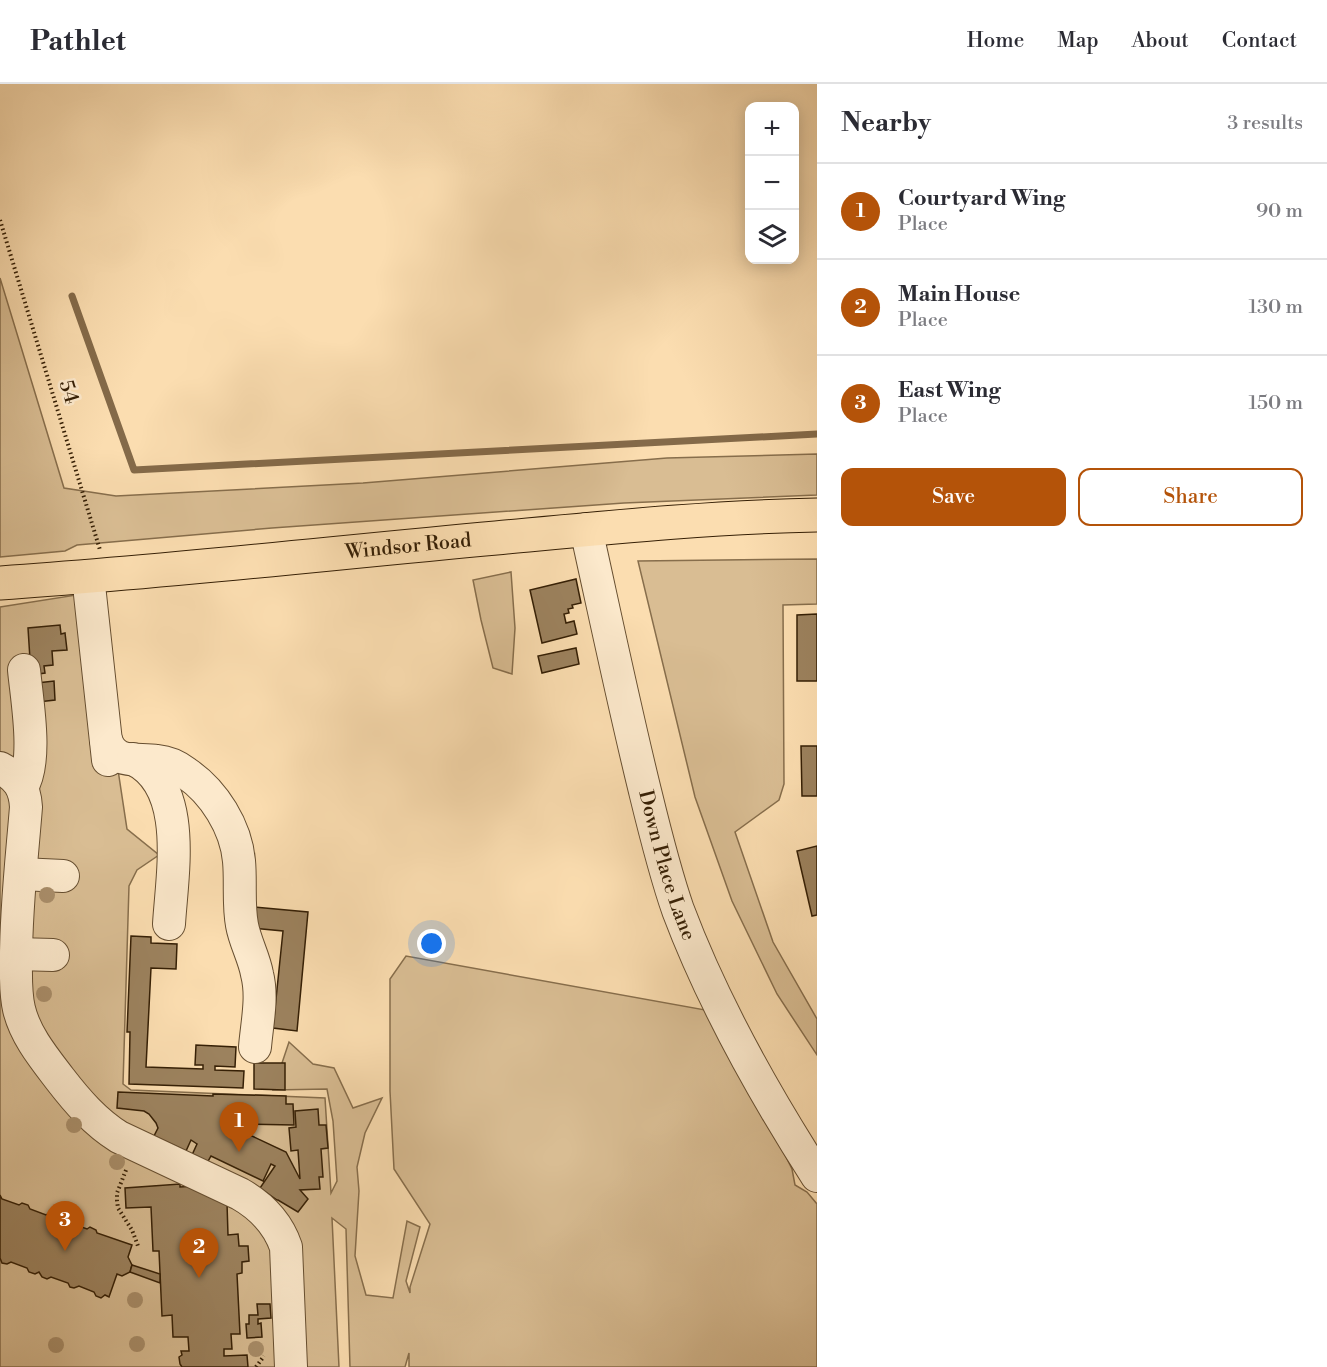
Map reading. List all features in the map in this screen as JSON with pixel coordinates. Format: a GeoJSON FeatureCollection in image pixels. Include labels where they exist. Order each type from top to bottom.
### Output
{"type":"FeatureCollection","features":[{"type":"Feature","properties":{"kind":"main road","name":"Windsor Road"},"geometry":{"type":"LineString","coordinates":[[0,583],[586,529],[817,515]]}},
{"type":"Feature","properties":{"kind":"street","name":"Down Place Lane"},"geometry":{"type":"LineString","coordinates":[[586,529],[634,746],[678,909],[731,1029],[817,1176]]}},
{"type":"Feature","properties":{"kind":"street"},"geometry":{"type":"LineString","coordinates":[[98,575],[116,754]]}},
{"type":"Feature","properties":{"kind":"street"},"geometry":{"type":"LineString","coordinates":[[11,778],[28,776],[30,735],[24,670]]}},
{"type":"Feature","properties":{"kind":"street"},"geometry":{"type":"LineString","coordinates":[[116,754],[148,768],[160,784],[171,814],[174,837],[169,924]]}},
{"type":"Feature","properties":{"kind":"street"},"geometry":{"type":"LineString","coordinates":[[116,754],[159,761],[187,773],[205,789],[230,827],[239,860],[242,926],[259,983],[255,1047]]}},
{"type":"Feature","properties":{"kind":"street"},"geometry":{"type":"LineString","coordinates":[[11,778],[25,793],[26,807],[15,856],[9,913],[16,954],[17,996],[11,1021],[31,1038],[78,1101],[99,1123],[119,1137],[240,1194],[255,1204],[275,1225],[286,1247],[291,1367]]}},
{"type":"Feature","properties":{"kind":"street"},"geometry":{"type":"LineString","coordinates":[[15,856],[63,876]]}},
{"type":"Feature","properties":{"kind":"street"},"geometry":{"type":"LineString","coordinates":[[16,954],[53,955]]}},
{"type":"Feature","properties":{"kind":"path","name":"54"},"geometry":{"type":"LineString","coordinates":[[0,220],[98,575]]}},
{"type":"Feature","properties":{"kind":"path"},"geometry":{"type":"LineString","coordinates":[[126,1170],[117,1193],[118,1208],[132,1230],[138,1246]]}},
{"type":"Feature","properties":{"kind":"shaded area"},"geometry":{"type":"Polygon","coordinates":[[[0,278],[64,488],[116,496],[363,483],[667,458],[817,454],[817,495],[624,503],[272,528],[77,545],[65,551],[0,557],[0,278]]]}},
{"type":"Feature","properties":{"kind":"shaded area"},"geometry":{"type":"Polygon","coordinates":[[[817,559],[817,604],[783,605],[784,784],[779,800],[735,832],[773,942],[817,1019],[817,1055],[777,994],[732,901],[695,797],[638,561],[817,559]]]}},
{"type":"Feature","properties":{"kind":"shaded area"},"geometry":{"type":"Polygon","coordinates":[[[511,572],[515,628],[512,674],[493,668],[473,580],[511,572]]]}},
{"type":"Feature","properties":{"kind":"shaded area"},"geometry":{"type":"Polygon","coordinates":[[[76,595],[93,766],[118,770],[127,829],[159,855],[137,870],[129,886],[123,1084],[131,1090],[325,1098],[331,1193],[337,1181],[333,1121],[327,1089],[273,1090],[289,1042],[313,1064],[334,1068],[353,1108],[382,1098],[365,1133],[357,1167],[359,1191],[355,1256],[366,1295],[393,1298],[407,1221],[420,1227],[406,1281],[410,1293],[430,1224],[394,1169],[390,1091],[390,979],[406,956],[711,1011],[710,1021],[724,1033],[792,1169],[795,1185],[807,1192],[817,1204],[817,1367],[409,1367],[409,1353],[405,1367],[350,1367],[346,1229],[332,1218],[339,1367],[0,1367],[0,607],[76,595]]]}},
{"type":"Feature","properties":{"kind":"building"},"geometry":{"type":"Polygon","coordinates":[[[576,579],[581,603],[572,605],[573,608],[568,609],[569,613],[564,614],[566,623],[574,621],[577,634],[542,643],[530,590],[576,579]]]}},
{"type":"Feature","properties":{"kind":"building"},"geometry":{"type":"Polygon","coordinates":[[[817,614],[817,681],[797,681],[797,615],[817,614]]]}},
{"type":"Feature","properties":{"kind":"building"},"geometry":{"type":"Polygon","coordinates":[[[60,625],[61,634],[65,633],[67,650],[52,651],[53,665],[44,666],[45,673],[31,675],[28,628],[60,625]]]}},
{"type":"Feature","properties":{"kind":"building"},"geometry":{"type":"Polygon","coordinates":[[[576,648],[579,664],[542,673],[538,656],[576,648]]]}},
{"type":"Feature","properties":{"kind":"building"},"geometry":{"type":"Polygon","coordinates":[[[54,681],[55,700],[38,702],[37,683],[54,681]]]}},
{"type":"Feature","properties":{"kind":"building"},"geometry":{"type":"Polygon","coordinates":[[[801,746],[817,746],[817,796],[802,796],[801,746]]]}},
{"type":"Feature","properties":{"kind":"building"},"geometry":{"type":"Polygon","coordinates":[[[817,846],[817,915],[812,916],[797,851],[817,846]]]}},
{"type":"Feature","properties":{"kind":"building"},"geometry":{"type":"Polygon","coordinates":[[[254,907],[308,912],[297,1031],[273,1028],[283,931],[252,928],[254,907]]]}},
{"type":"Feature","properties":{"kind":"building"},"geometry":{"type":"Polygon","coordinates":[[[131,936],[151,937],[151,943],[177,944],[176,969],[151,968],[146,1067],[203,1069],[203,1065],[195,1065],[196,1045],[236,1047],[235,1067],[215,1066],[215,1070],[244,1071],[243,1088],[129,1084],[130,1032],[127,1032],[131,936]]]}},
{"type":"Feature","properties":{"kind":"building"},"geometry":{"type":"Polygon","coordinates":[[[254,1063],[285,1063],[285,1090],[254,1089],[254,1063]]]}},
{"type":"Feature","properties":{"kind":"building"},"geometry":{"type":"Polygon","coordinates":[[[118,1092],[286,1096],[286,1104],[293,1104],[294,1125],[237,1124],[237,1129],[286,1152],[300,1179],[298,1150],[291,1151],[289,1128],[296,1127],[295,1111],[318,1109],[319,1125],[326,1125],[328,1148],[321,1149],[323,1177],[319,1177],[320,1189],[300,1190],[308,1199],[298,1212],[260,1188],[275,1166],[271,1164],[263,1181],[211,1156],[207,1163],[192,1155],[197,1144],[191,1140],[186,1151],[154,1136],[158,1128],[149,1114],[144,1111],[117,1108],[118,1092]]]}},
{"type":"Feature","properties":{"kind":"building"},"geometry":{"type":"Polygon","coordinates":[[[180,1184],[180,1187],[195,1186],[227,1203],[228,1235],[238,1234],[239,1246],[248,1246],[249,1261],[242,1262],[242,1273],[237,1274],[240,1334],[231,1334],[232,1349],[224,1349],[224,1356],[247,1355],[248,1367],[182,1367],[179,1357],[182,1355],[181,1351],[189,1351],[188,1337],[173,1337],[172,1315],[162,1316],[159,1251],[153,1251],[151,1207],[126,1208],[125,1188],[180,1184]]]}},
{"type":"Feature","properties":{"kind":"building"},"geometry":{"type":"Polygon","coordinates":[[[0,1195],[2,1199],[19,1205],[22,1203],[28,1205],[30,1209],[46,1215],[50,1213],[56,1218],[62,1217],[70,1223],[87,1229],[90,1227],[97,1233],[132,1245],[128,1257],[132,1265],[130,1272],[122,1276],[117,1274],[109,1297],[105,1295],[101,1298],[94,1292],[79,1286],[74,1288],[68,1283],[51,1277],[47,1279],[39,1272],[35,1274],[29,1272],[27,1268],[11,1262],[2,1263],[0,1258],[0,1195]]]}},
{"type":"Feature","properties":{"kind":"building"},"geometry":{"type":"Polygon","coordinates":[[[132,1265],[160,1274],[160,1283],[130,1272],[132,1265]]]}},
{"type":"Feature","properties":{"kind":"building"},"geometry":{"type":"Polygon","coordinates":[[[257,1304],[270,1304],[271,1318],[258,1319],[258,1324],[261,1323],[262,1337],[247,1338],[246,1324],[249,1324],[249,1315],[258,1315],[257,1304]]]}},
{"type":"Feature","properties":{"kind":"waterway"},"geometry":{"type":"LineString","coordinates":[[72,296],[134,470],[817,434]]}},
{"type":"Feature","properties":{"kind":"place","name":"Courtyard Wing"},"geometry":{"type":"Point","coordinates":[239,1152]}},
{"type":"Feature","properties":{"kind":"place","name":"East Wing"},"geometry":{"type":"Point","coordinates":[65,1251]}},
{"type":"Feature","properties":{"kind":"place","name":"Main House"},"geometry":{"type":"Point","coordinates":[199,1278]}}]}
